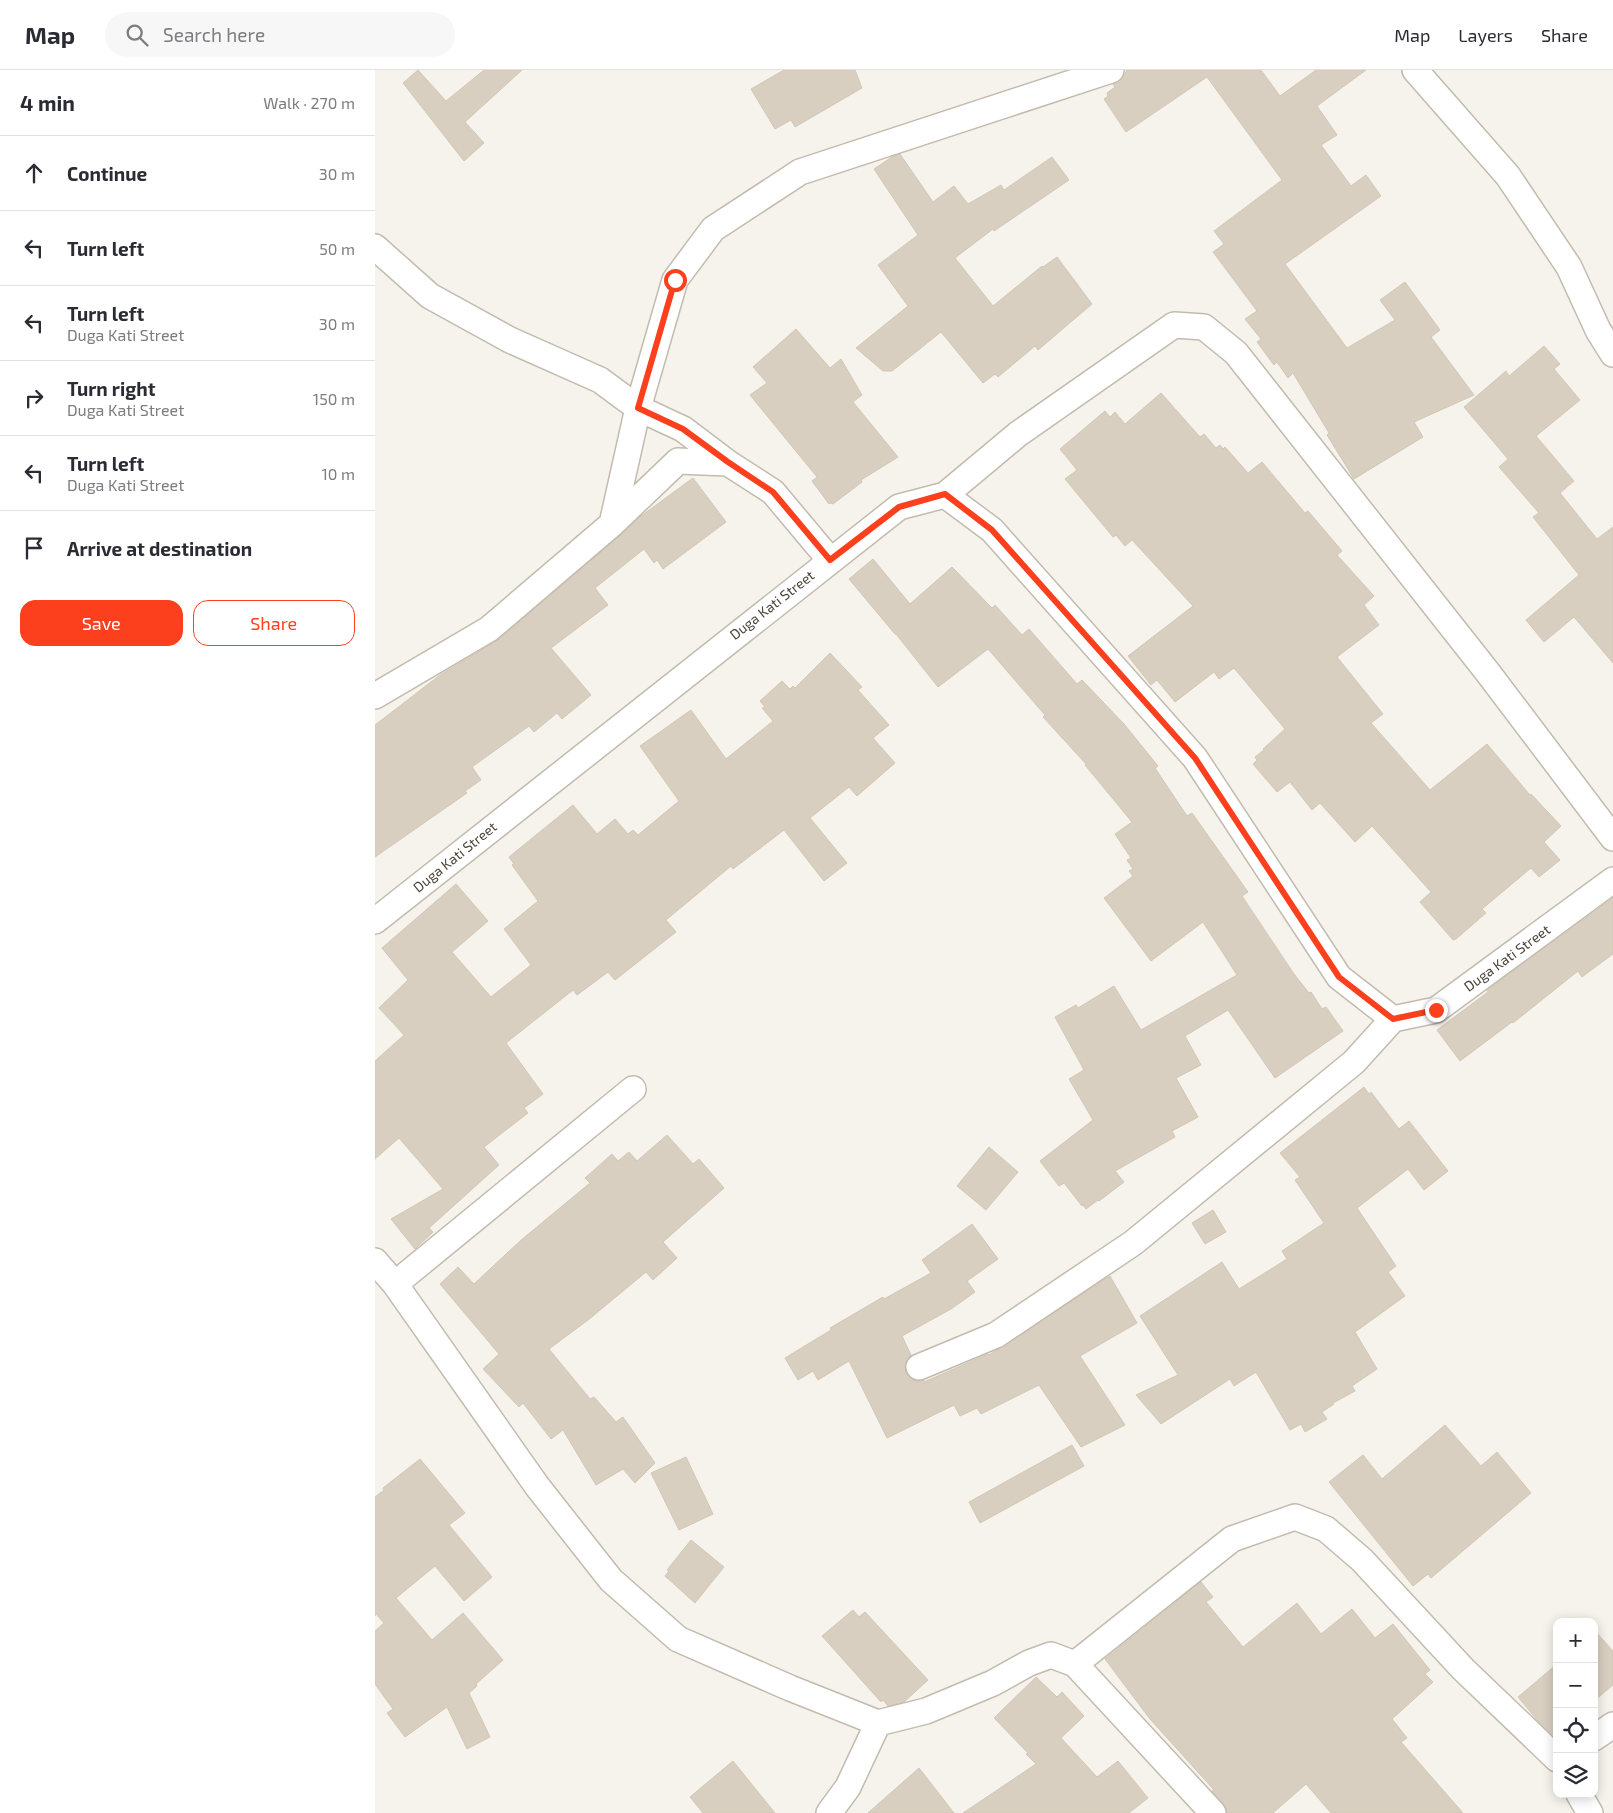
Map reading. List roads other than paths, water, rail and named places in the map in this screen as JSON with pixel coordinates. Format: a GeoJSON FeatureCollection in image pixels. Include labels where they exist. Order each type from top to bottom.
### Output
{"type":"FeatureCollection","features":[{"type":"Feature","properties":{"kind":"street"},"geometry":{"type":"LineString","coordinates":[[612,524],[638,408],[675,280],[713,229],[800,172],[1111,70]]}},
{"type":"Feature","properties":{"kind":"street"},"geometry":{"type":"LineString","coordinates":[[1415,70],[1508,176],[1569,267],[1598,330],[1613,354]]}},
{"type":"Feature","properties":{"kind":"street"},"geometry":{"type":"LineString","coordinates":[[375,247],[430,296],[510,340],[600,380],[638,408],[683,429],[773,492],[830,560]]}},
{"type":"Feature","properties":{"kind":"street"},"geometry":{"type":"LineString","coordinates":[[919,1367],[996,1335],[1133,1243],[1354,1062],[1393,1019],[1339,977],[1195,758],[992,530],[945,494],[1018,434],[1174,325],[1204,327],[1236,353],[1489,674],[1613,838]]}},
{"type":"Feature","properties":{"kind":"street"},"geometry":{"type":"LineString","coordinates":[[375,696],[489,629],[612,524],[678,460],[728,462]]}},
{"type":"Feature","properties":{"kind":"street","name":"Duga Kati Street"},"geometry":{"type":"LineString","coordinates":[[375,921],[899,507],[945,494]]}},
{"type":"Feature","properties":{"kind":"street","name":"Duga Kati Street"},"geometry":{"type":"LineString","coordinates":[[1393,1019],[1436,1010],[1613,880]]}},
{"type":"Feature","properties":{"kind":"street"},"geometry":{"type":"LineString","coordinates":[[395,1284],[633,1089]]}},
{"type":"Feature","properties":{"kind":"street"},"geometry":{"type":"LineString","coordinates":[[375,1261],[395,1284],[537,1486],[611,1580],[678,1639],[790,1688],[878,1723],[926,1711],[993,1683],[1029,1663],[1051,1655],[1075,1664],[1213,1813]]}},
{"type":"Feature","properties":{"kind":"street"},"geometry":{"type":"LineString","coordinates":[[1075,1664],[1232,1539],[1295,1517],[1326,1529],[1362,1560],[1463,1669],[1553,1755]]}},
{"type":"Feature","properties":{"kind":"street"},"geometry":{"type":"LineString","coordinates":[[829,1813],[848,1787],[878,1723]]}},
{"type":"Feature","properties":{"kind":"street"},"geometry":{"type":"LineString","coordinates":[[1598,1735],[1613,1725]]}},
{"type":"Feature","properties":{"kind":"street"},"geometry":{"type":"LineString","coordinates":[[1581,1798],[1590,1813]]}}]}
